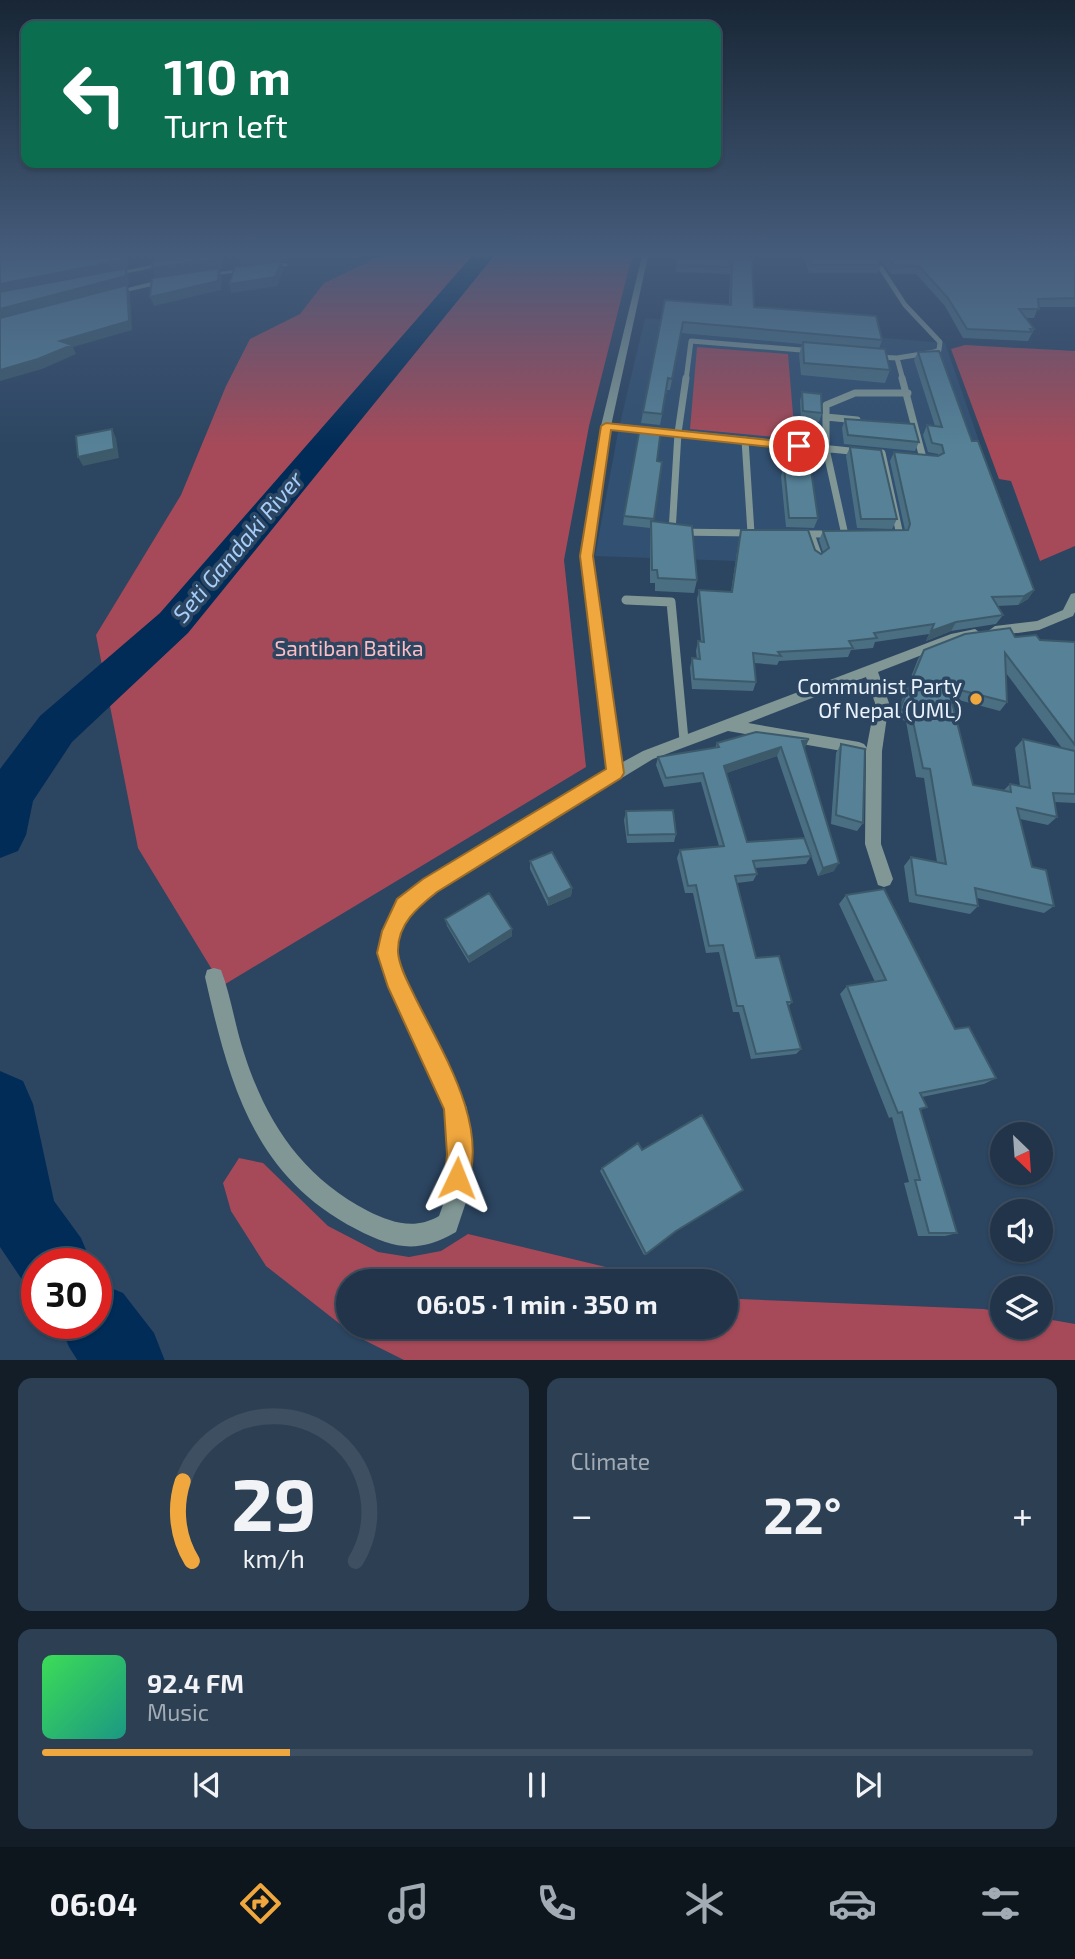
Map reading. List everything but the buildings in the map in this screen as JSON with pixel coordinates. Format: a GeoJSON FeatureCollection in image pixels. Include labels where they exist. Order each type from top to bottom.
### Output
{"type":"FeatureCollection","features":[{"type":"Feature","properties":{"kind":"street"},"geometry":{"type":"LineString","coordinates":[[615,773],[587,556],[606,426],[630,319]]}},
{"type":"Feature","properties":{"kind":"street"},"geometry":{"type":"LineString","coordinates":[[214,977],[225,1025],[243,1081],[264,1128],[295,1175],[354,1219],[394,1235],[429,1236],[448,1224],[455,1202],[460,1154],[456,1108],[396,979],[387,953],[392,931],[404,906],[430,885],[648,755],[956,637],[1039,625],[1068,613],[1074,606]]}},
{"type":"Feature","properties":{"kind":"street"},"geometry":{"type":"LineString","coordinates":[[870,669],[882,703],[874,751],[873,844],[884,879]]}},
{"type":"Feature","properties":{"kind":"street"},"geometry":{"type":"LineString","coordinates":[[727,725],[874,751]]}},
{"type":"Feature","properties":{"kind":"lane"},"geometry":{"type":"LineString","coordinates":[[870,356],[897,358],[908,354],[930,354],[939,350],[940,342],[919,319]]}},
{"type":"Feature","properties":{"kind":"lane"},"geometry":{"type":"LineString","coordinates":[[763,533],[672,532],[678,433],[691,341],[828,352]]}},
{"type":"Feature","properties":{"kind":"lane"},"geometry":{"type":"LineString","coordinates":[[897,358],[923,457]]}},
{"type":"Feature","properties":{"kind":"lane"},"geometry":{"type":"LineString","coordinates":[[845,535],[826,449],[826,405],[852,392],[908,393]]}},
{"type":"Feature","properties":{"kind":"lane"},"geometry":{"type":"LineString","coordinates":[[826,417],[865,421]]}},
{"type":"Feature","properties":{"kind":"lane"},"geometry":{"type":"LineString","coordinates":[[903,425],[916,427]]}},
{"type":"Feature","properties":{"kind":"lane"},"geometry":{"type":"LineString","coordinates":[[606,426],[896,455]]}},
{"type":"Feature","properties":{"kind":"lane"},"geometry":{"type":"LineString","coordinates":[[746,440],[751,533]]}},
{"type":"Feature","properties":{"kind":"lane"},"geometry":{"type":"LineString","coordinates":[[882,453],[900,536],[886,535]]}},
{"type":"Feature","properties":{"kind":"lane"},"geometry":{"type":"LineString","coordinates":[[909,456],[934,459]]}},
{"type":"Feature","properties":{"kind":"lane"},"geometry":{"type":"LineString","coordinates":[[787,534],[858,535]]}},
{"type":"Feature","properties":{"kind":"lane"},"geometry":{"type":"LineString","coordinates":[[810,534],[818,557]]}},
{"type":"Feature","properties":{"kind":"lane"},"geometry":{"type":"LineString","coordinates":[[626,600],[671,602],[684,740]]}},
{"type":"Feature","properties":{"kind":"shaded area"},"geometry":{"type":"Polygon","coordinates":[[[645,319],[945,343],[1024,571],[595,556],[618,432],[645,319]]]}},
{"type":"Feature","properties":{"kind":"green space","name":"Santiban Batika"},"geometry":{"type":"Polygon","coordinates":[[[289,319],[616,319],[589,426],[564,560],[586,767],[222,986],[138,848],[96,635],[181,495],[226,386],[250,339],[289,319]]]}},
{"type":"Feature","properties":{"kind":"green space"},"geometry":{"type":"Polygon","coordinates":[[[965,345],[1075,351],[1075,546],[1040,561],[1011,481],[999,479],[951,349],[965,345]]]}},
{"type":"Feature","properties":{"kind":"green space"},"geometry":{"type":"Polygon","coordinates":[[[697,347],[788,354],[795,439],[690,429],[697,347]]]}},
{"type":"Feature","properties":{"kind":"green space"},"geometry":{"type":"Polygon","coordinates":[[[239,1158],[263,1163],[328,1226],[378,1252],[409,1257],[441,1251],[468,1234],[614,1269],[336,1269],[336,1321],[266,1266],[231,1211],[223,1183],[239,1158]]]}},
{"type":"Feature","properties":{"kind":"green space"},"geometry":{"type":"Polygon","coordinates":[[[738,1299],[990,1310],[990,1339],[1053,1339],[1053,1320],[1075,1324],[1075,1360],[404,1360],[362,1339],[738,1339],[738,1299]]]}},
{"type":"Feature","properties":{"kind":"waterway","name":"Seti Gandaki River"},"geometry":{"type":"LineString","coordinates":[[0,835],[9,795],[56,729],[174,623],[430,319]]}},
{"type":"Feature","properties":{"kind":"waterway","name":"Seti Gandaki River"},"geometry":{"type":"LineString","coordinates":[[0,1104],[22,1217],[44,1248]]}},
{"type":"Feature","properties":{"kind":"waterway","name":"Seti Gandaki River"},"geometry":{"type":"LineString","coordinates":[[110,1339],[125,1360]]}},
{"type":"Feature","properties":{"kind":"place","name":"Communist Party Of Nepal (UML)"},"geometry":{"type":"Point","coordinates":[976,699]}},
{"type":"Feature","properties":{"kind":"route"},"geometry":{"type":"LineString","coordinates":[[457,1178],[460,1154],[456,1108],[396,979],[387,953],[392,931],[404,906],[430,885],[615,773],[587,556],[606,426],[799,446]]}}]}
